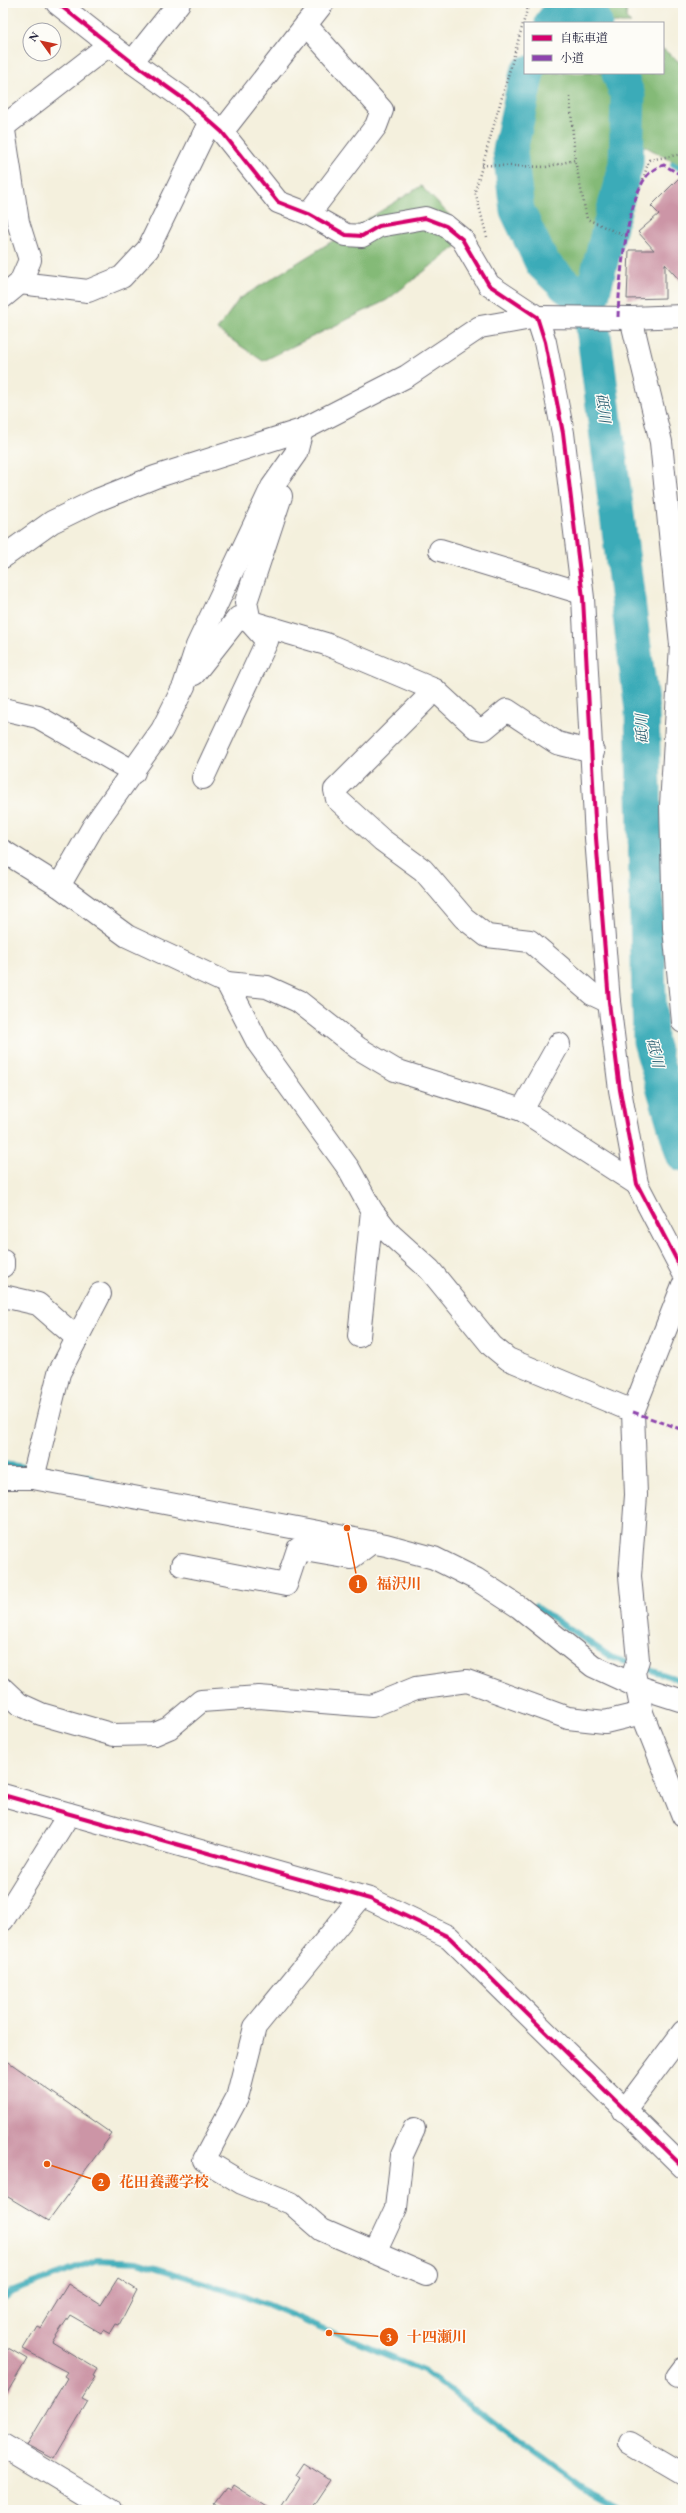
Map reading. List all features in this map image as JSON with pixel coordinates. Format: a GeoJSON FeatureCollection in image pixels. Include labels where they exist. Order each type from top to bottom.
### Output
{"type":"FeatureCollection","features":[{"type":"Feature","properties":{"kind":"street"},"geometry":{"type":"LineString","coordinates":[[57,3],[132,62],[188,102],[216,127],[278,202],[309,214],[346,235],[362,236],[379,226],[425,218],[446,226],[462,239],[489,285],[542,318]]}},
{"type":"Feature","properties":{"kind":"street"},"geometry":{"type":"LineString","coordinates":[[132,62],[179,3]]}},
{"type":"Feature","properties":{"kind":"street"},"geometry":{"type":"LineString","coordinates":[[20,283],[88,291],[122,277],[148,249],[216,127],[306,25],[323,3]]}},
{"type":"Feature","properties":{"kind":"street"},"geometry":{"type":"LineString","coordinates":[[306,25],[382,110],[376,126],[309,214]]}},
{"type":"Feature","properties":{"kind":"street"},"geometry":{"type":"LineString","coordinates":[[3,297],[20,283],[30,260],[18,222],[3,126],[110,44]]}},
{"type":"Feature","properties":{"kind":"street"},"geometry":{"type":"LineString","coordinates":[[3,557],[52,522],[95,501],[155,478],[302,430],[407,376],[480,327],[542,318],[683,316]]}},
{"type":"Feature","properties":{"kind":"street"},"geometry":{"type":"LineString","coordinates":[[542,318],[545,342],[563,434],[582,593],[593,752],[596,838],[609,1002],[620,1090],[637,1184],[683,1272]]}},
{"type":"Feature","properties":{"kind":"street"},"geometry":{"type":"LineString","coordinates":[[622,318],[661,442],[681,656],[671,805],[674,928],[683,1022]]}},
{"type":"Feature","properties":{"kind":"street"},"geometry":{"type":"LineString","coordinates":[[203,778],[267,641],[250,622],[246,602],[296,453],[302,430]]}},
{"type":"Feature","properties":{"kind":"street"},"geometry":{"type":"LineString","coordinates":[[59,886],[93,827],[134,772],[162,730],[184,686],[197,646],[269,494],[296,453]]}},
{"type":"Feature","properties":{"kind":"street"},"geometry":{"type":"LineString","coordinates":[[440,550],[582,593]]}},
{"type":"Feature","properties":{"kind":"street"},"geometry":{"type":"LineString","coordinates":[[184,686],[238,618],[326,644],[435,690],[475,727],[484,729],[507,710],[557,743],[593,752]]}},
{"type":"Feature","properties":{"kind":"street"},"geometry":{"type":"LineString","coordinates":[[435,690],[335,790],[337,799],[382,840],[423,870],[464,918],[486,936],[530,941],[592,994],[609,1002]]}},
{"type":"Feature","properties":{"kind":"street"},"geometry":{"type":"LineString","coordinates":[[3,709],[38,717],[134,772]]}},
{"type":"Feature","properties":{"kind":"street"},"geometry":{"type":"LineString","coordinates":[[3,851],[59,886],[127,936],[227,983],[266,987],[298,1001],[358,1048],[395,1070],[522,1110],[637,1184]]}},
{"type":"Feature","properties":{"kind":"street"},"geometry":{"type":"LineString","coordinates":[[227,983],[258,1043],[349,1169],[372,1211],[390,1234],[430,1270],[492,1346],[508,1359],[623,1407]]}},
{"type":"Feature","properties":{"kind":"street"},"geometry":{"type":"LineString","coordinates":[[522,1110],[559,1044]]}},
{"type":"Feature","properties":{"kind":"street"},"geometry":{"type":"LineString","coordinates":[[359,1336],[372,1211]]}},
{"type":"Feature","properties":{"kind":"street"},"geometry":{"type":"LineString","coordinates":[[3,1261],[3,1266]]}},
{"type":"Feature","properties":{"kind":"street"},"geometry":{"type":"LineString","coordinates":[[683,1285],[633,1412],[636,1495],[630,1576],[636,1673],[642,1714],[683,1816]]}},
{"type":"Feature","properties":{"kind":"street"},"geometry":{"type":"LineString","coordinates":[[33,1478],[59,1373],[100,1294]]}},
{"type":"Feature","properties":{"kind":"street"},"geometry":{"type":"LineString","coordinates":[[3,1296],[38,1304],[77,1338]]}},
{"type":"Feature","properties":{"kind":"street"},"geometry":{"type":"LineString","coordinates":[[3,1478],[33,1478],[371,1543],[434,1558],[476,1579],[519,1607],[593,1666],[636,1673],[683,1701]]}},
{"type":"Feature","properties":{"kind":"street"},"geometry":{"type":"LineString","coordinates":[[182,1565],[286,1585],[298,1549],[351,1558],[371,1543]]}},
{"type":"Feature","properties":{"kind":"street"},"geometry":{"type":"LineString","coordinates":[[3,1689],[20,1704],[41,1714],[114,1735],[155,1734],[168,1728],[201,1701],[260,1697],[372,1706],[416,1688],[467,1682],[568,1718],[605,1722],[642,1714]]}},
{"type":"Feature","properties":{"kind":"street"},"geometry":{"type":"LineString","coordinates":[[3,1795],[361,1896],[449,1937],[683,2168]]}},
{"type":"Feature","properties":{"kind":"street"},"geometry":{"type":"LineString","coordinates":[[3,1920],[69,1814]]}},
{"type":"Feature","properties":{"kind":"street"},"geometry":{"type":"LineString","coordinates":[[361,1896],[255,2027],[237,2098],[204,2160],[242,2183],[291,2203],[322,2230],[426,2275]]}},
{"type":"Feature","properties":{"kind":"street"},"geometry":{"type":"LineString","coordinates":[[624,2111],[683,2032]]}},
{"type":"Feature","properties":{"kind":"street"},"geometry":{"type":"LineString","coordinates":[[375,2253],[396,2208],[402,2155],[414,2129]]}},
{"type":"Feature","properties":{"kind":"street"},"geometry":{"type":"LineString","coordinates":[[630,2442],[683,2474]]}},
{"type":"Feature","properties":{"kind":"street"},"geometry":{"type":"LineString","coordinates":[[3,2445],[112,2510]]}},
{"type":"Feature","properties":{"kind":"path"},"geometry":{"type":"LineString","coordinates":[[488,241],[475,191],[529,3]]}},
{"type":"Feature","properties":{"kind":"path"},"geometry":{"type":"LineString","coordinates":[[570,97],[575,160],[587,219],[627,237]]}},
{"type":"Feature","properties":{"kind":"path"},"geometry":{"type":"LineString","coordinates":[[642,183],[649,160],[683,154]]}},
{"type":"Feature","properties":{"kind":"path"},"geometry":{"type":"LineString","coordinates":[[482,165],[546,167],[575,160]]}},
{"type":"Feature","properties":{"kind":"green space"},"geometry":{"type":"Polygon","coordinates":[[[599,3],[627,3],[626,19],[630,22],[609,22],[599,3]]]}},
{"type":"Feature","properties":{"kind":"green space"},"geometry":{"type":"Polygon","coordinates":[[[664,50],[683,65],[683,167],[641,144],[636,132],[636,105],[628,74],[664,74],[664,50]]]}},
{"type":"Feature","properties":{"kind":"green space"},"geometry":{"type":"Polygon","coordinates":[[[540,74],[614,74],[624,97],[622,134],[617,172],[587,269],[588,284],[532,231],[524,216],[521,150],[524,128],[540,74]]]}},
{"type":"Feature","properties":{"kind":"green space"},"geometry":{"type":"Polygon","coordinates":[[[421,186],[470,236],[387,300],[263,361],[217,330],[239,299],[421,186]]]}},
{"type":"Feature","properties":{"kind":"building"},"geometry":{"type":"Polygon","coordinates":[[[683,174],[683,284],[665,264],[665,298],[627,299],[629,250],[654,250],[638,232],[659,214],[651,206],[683,174]]]}},
{"type":"Feature","properties":{"kind":"building"},"geometry":{"type":"Polygon","coordinates":[[[3,2058],[112,2134],[48,2221],[3,2194],[3,2058]]]}},
{"type":"Feature","properties":{"kind":"building"},"geometry":{"type":"Polygon","coordinates":[[[118,2278],[137,2290],[119,2325],[116,2324],[110,2334],[103,2330],[101,2333],[70,2315],[52,2342],[97,2369],[93,2376],[95,2377],[82,2398],[88,2401],[54,2459],[27,2445],[67,2378],[64,2376],[67,2372],[23,2349],[37,2326],[41,2328],[68,2284],[101,2305],[118,2278]]]}},
{"type":"Feature","properties":{"kind":"building"},"geometry":{"type":"Polygon","coordinates":[[[3,2345],[27,2359],[3,2400],[3,2345]]]}},
{"type":"Feature","properties":{"kind":"building"},"geometry":{"type":"Polygon","coordinates":[[[304,2463],[330,2480],[310,2510],[280,2510],[300,2478],[296,2475],[304,2463]]]}},
{"type":"Feature","properties":{"kind":"building"},"geometry":{"type":"Polygon","coordinates":[[[233,2485],[272,2510],[223,2510],[214,2504],[226,2488],[230,2490],[233,2485]]]}},
{"type":"Feature","properties":{"kind":"waterway","name":"砥川"},"geometry":{"type":"LineString","coordinates":[[553,22],[568,3]]}},
{"type":"Feature","properties":{"kind":"waterway","name":"砥川"},"geometry":{"type":"LineString","coordinates":[[583,3],[594,22]]}},
{"type":"Feature","properties":{"kind":"waterway","name":"砥川"},"geometry":{"type":"LineString","coordinates":[[527,74],[510,151],[517,210],[542,263],[566,286],[590,304]]}},
{"type":"Feature","properties":{"kind":"waterway","name":"砥川"},"geometry":{"type":"LineString","coordinates":[[619,74],[628,96],[626,163],[590,304],[642,710],[650,1041],[683,1154]]}},
{"type":"Feature","properties":{"kind":"waterway"},"geometry":{"type":"LineString","coordinates":[[673,164],[683,170]]}},
{"type":"Feature","properties":{"kind":"waterway"},"geometry":{"type":"LineString","coordinates":[[3,1464],[31,1468]]}},
{"type":"Feature","properties":{"kind":"waterway"},"geometry":{"type":"LineString","coordinates":[[42,1469],[92,1478]]}},
{"type":"Feature","properties":{"kind":"waterway"},"geometry":{"type":"LineString","coordinates":[[535,1606],[611,1657],[683,1681]]}},
{"type":"Feature","properties":{"kind":"waterway"},"geometry":{"type":"LineString","coordinates":[[3,2298],[12,2292],[98,2260],[137,2262],[244,2295],[423,2370],[581,2488],[622,2510]]}},
{"type":"Feature","properties":{"kind":"marked path"},"geometry":{"type":"LineString","coordinates":[[618,317],[625,244],[633,205],[639,189],[650,173],[656,168],[664,165],[683,176]]}},
{"type":"Feature","properties":{"kind":"marked path"},"geometry":{"type":"LineString","coordinates":[[633,1412],[683,1430]]}},
{"type":"Feature","properties":{"kind":"cycle path"},"geometry":{"type":"LineString","coordinates":[[57,3],[132,62],[188,102],[222,132],[278,202],[309,214],[346,235],[362,236],[379,226],[425,218],[446,226],[462,239],[489,285],[537,317],[545,342],[563,433],[583,598],[596,838],[609,1002],[620,1090],[637,1184],[683,1272]]}},
{"type":"Feature","properties":{"kind":"cycle path"},"geometry":{"type":"LineString","coordinates":[[3,1795],[370,1899],[449,1937],[683,2167]]}},
{"type":"Feature","properties":{"kind":"place","name":"福沢川"},"geometry":{"type":"Point","coordinates":[347,1528]}},
{"type":"Feature","properties":{"kind":"place","name":"花田養護学校"},"geometry":{"type":"Point","coordinates":[47,2164]}},
{"type":"Feature","properties":{"kind":"place","name":"十四瀬川"},"geometry":{"type":"Point","coordinates":[329,2333]}}]}
